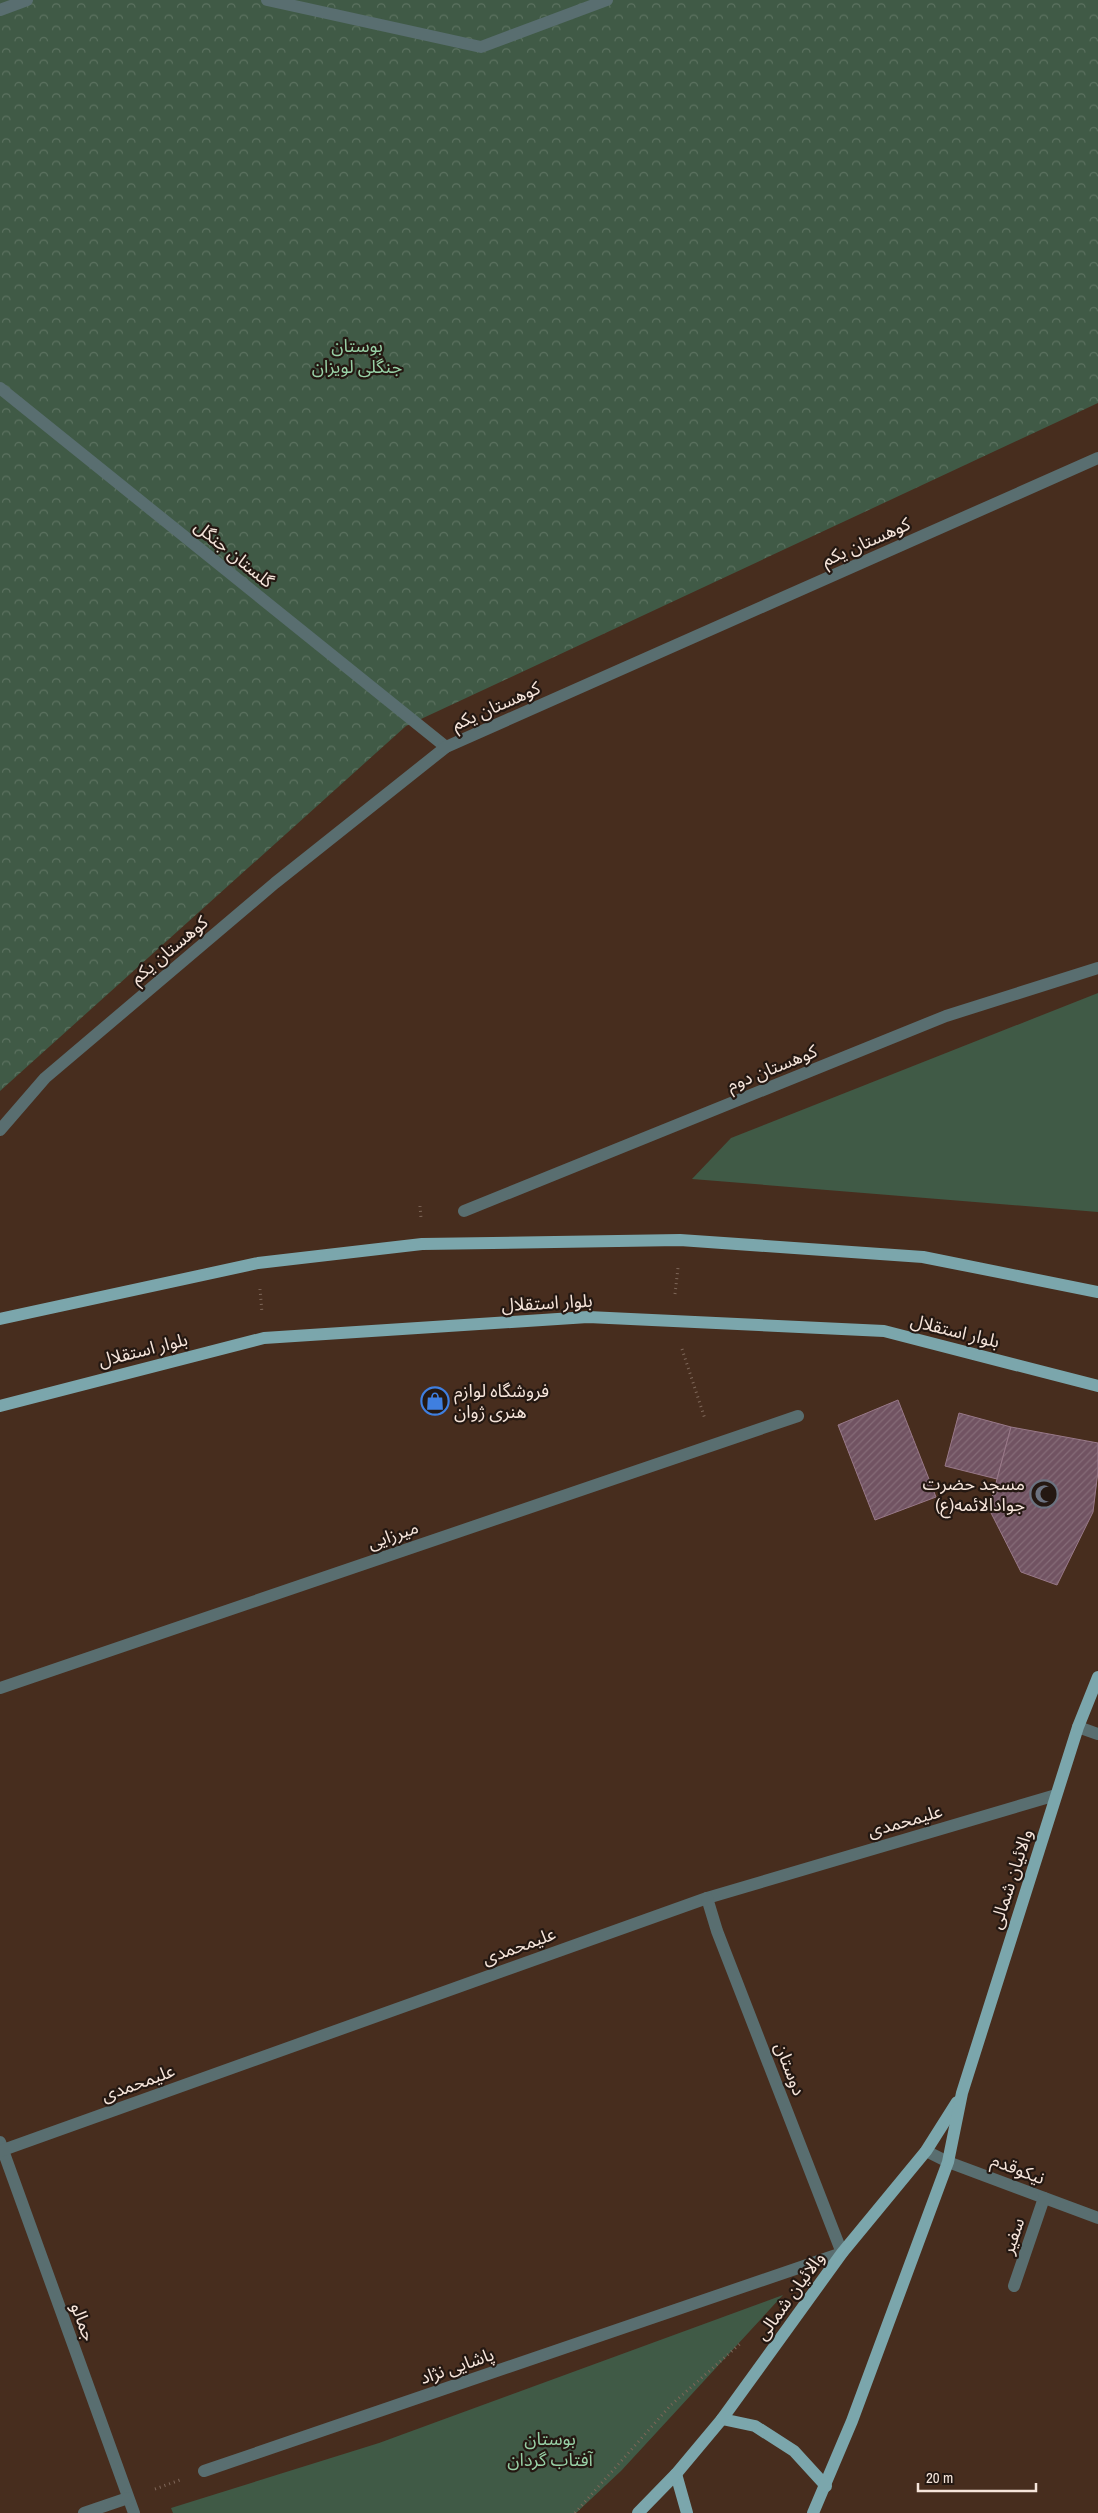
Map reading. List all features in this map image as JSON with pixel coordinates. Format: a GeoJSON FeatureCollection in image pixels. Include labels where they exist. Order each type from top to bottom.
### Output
{"type":"FeatureCollection","features":[{"type":"Feature","properties":{"kind":"main road"},"geometry":{"type":"LineString","coordinates":[[0,1319],[258,1263],[422,1244],[680,1240],[923,1257],[1098,1292]]}},
{"type":"Feature","properties":{"kind":"main road","name":"بلوار استقلال"},"geometry":{"type":"LineString","coordinates":[[0,1406],[264,1338],[588,1317],[884,1331],[1098,1386]]}},
{"type":"Feature","properties":{"kind":"main road","name":"والائیان شمالی"},"geometry":{"type":"LineString","coordinates":[[813,2513],[826,2486],[948,2162],[962,2093],[1078,1727],[1098,1677]]}},
{"type":"Feature","properties":{"kind":"main road","name":"والائیان شمالی"},"geometry":{"type":"LineString","coordinates":[[638,2513],[676,2474],[722,2419],[842,2253],[926,2151],[962,2093]]}},
{"type":"Feature","properties":{"kind":"main road"},"geometry":{"type":"LineString","coordinates":[[722,2419],[755,2426],[794,2451],[826,2486]]}},
{"type":"Feature","properties":{"kind":"main road"},"geometry":{"type":"LineString","coordinates":[[676,2474],[687,2513]]}},
{"type":"Feature","properties":{"kind":"street"},"geometry":{"type":"LineString","coordinates":[[0,10],[27,0]]}},
{"type":"Feature","properties":{"kind":"street"},"geometry":{"type":"LineString","coordinates":[[267,0],[481,47],[607,0]]}},
{"type":"Feature","properties":{"kind":"street","name":"گلستان جنگل"},"geometry":{"type":"LineString","coordinates":[[0,388],[446,747]]}},
{"type":"Feature","properties":{"kind":"street","name":"کوهستان یکم"},"geometry":{"type":"LineString","coordinates":[[0,1130],[45,1078],[275,883],[446,747],[1098,458]]}},
{"type":"Feature","properties":{"kind":"street","name":"کوهستان دوم"},"geometry":{"type":"LineString","coordinates":[[464,1211],[946,1016],[1098,968]]}},
{"type":"Feature","properties":{"kind":"street","name":"میرزایی"},"geometry":{"type":"LineString","coordinates":[[0,1688],[798,1416]]}},
{"type":"Feature","properties":{"kind":"street"},"geometry":{"type":"LineString","coordinates":[[1078,1727],[1098,1734]]}},
{"type":"Feature","properties":{"kind":"street","name":"علیمحمدی"},"geometry":{"type":"LineString","coordinates":[[1,2148],[707,1898],[1056,1795]]}},
{"type":"Feature","properties":{"kind":"street","name":"دوستان"},"geometry":{"type":"LineString","coordinates":[[707,1898],[717,1931],[842,2253]]}},
{"type":"Feature","properties":{"kind":"street","name":"جمالو"},"geometry":{"type":"LineString","coordinates":[[1,2148],[134,2513]]}},
{"type":"Feature","properties":{"kind":"street","name":"نیکوقدم"},"geometry":{"type":"LineString","coordinates":[[926,2151],[948,2162],[1098,2218]]}},
{"type":"Feature","properties":{"kind":"street","name":"سفیر"},"geometry":{"type":"LineString","coordinates":[[1014,2286],[1044,2198]]}},
{"type":"Feature","properties":{"kind":"street","name":"پاشایی نژاد"},"geometry":{"type":"LineString","coordinates":[[204,2471],[842,2253]]}},
{"type":"Feature","properties":{"kind":"street"},"geometry":{"type":"LineString","coordinates":[[84,2513],[128,2498]]}},
{"type":"Feature","properties":{"kind":"path"},"geometry":{"type":"LineString","coordinates":[[680,1240],[673,1321],[713,1444]]}},
{"type":"Feature","properties":{"kind":"path"},"geometry":{"type":"LineString","coordinates":[[258,1263],[264,1338]]}},
{"type":"Feature","properties":{"kind":"path"},"geometry":{"type":"LineString","coordinates":[[575,2513],[671,2405],[745,2339]]}},
{"type":"Feature","properties":{"kind":"path"},"geometry":{"type":"LineString","coordinates":[[128,2498],[204,2471]]}},
{"type":"Feature","properties":{"kind":"green space","name":"بوستان جنگلی لویزان"},"geometry":{"type":"Polygon","coordinates":[[[0,0],[1098,0],[1098,403],[406,726],[0,1091],[0,0]]]}},
{"type":"Feature","properties":{"kind":"green space"},"geometry":{"type":"Polygon","coordinates":[[[1098,993],[1098,1212],[692,1179],[731,1138],[1098,993]]]}},
{"type":"Feature","properties":{"kind":"green space","name":"بوستان آفتاب گردان"},"geometry":{"type":"Polygon","coordinates":[[[783,2295],[621,2471],[576,2513],[173,2513],[171,2508],[379,2443],[783,2295]]]}},
{"type":"Feature","properties":{"kind":"building"},"geometry":{"type":"Polygon","coordinates":[[[898,1400],[936,1497],[875,1520],[838,1425],[898,1400]]]}},
{"type":"Feature","properties":{"kind":"building"},"geometry":{"type":"Polygon","coordinates":[[[959,1413],[1011,1427],[997,1479],[945,1466],[959,1413]]]}},
{"type":"Feature","properties":{"kind":"building","name":"مسجد حضرت جوادالائمه(ع)"},"geometry":{"type":"Polygon","coordinates":[[[1011,1427],[1098,1443],[1098,1471],[1093,1512],[1057,1585],[1021,1572],[989,1509],[1011,1427]]]}},
{"type":"Feature","properties":{"kind":"place","name":"فروشگاه لوازم هنری ژوان"},"geometry":{"type":"Point","coordinates":[435,1401]}},
{"type":"Feature","properties":{"kind":"place","name":"مسجد حضرت جوادالائمه(ع)"},"geometry":{"type":"Point","coordinates":[1044,1494]}}]}
